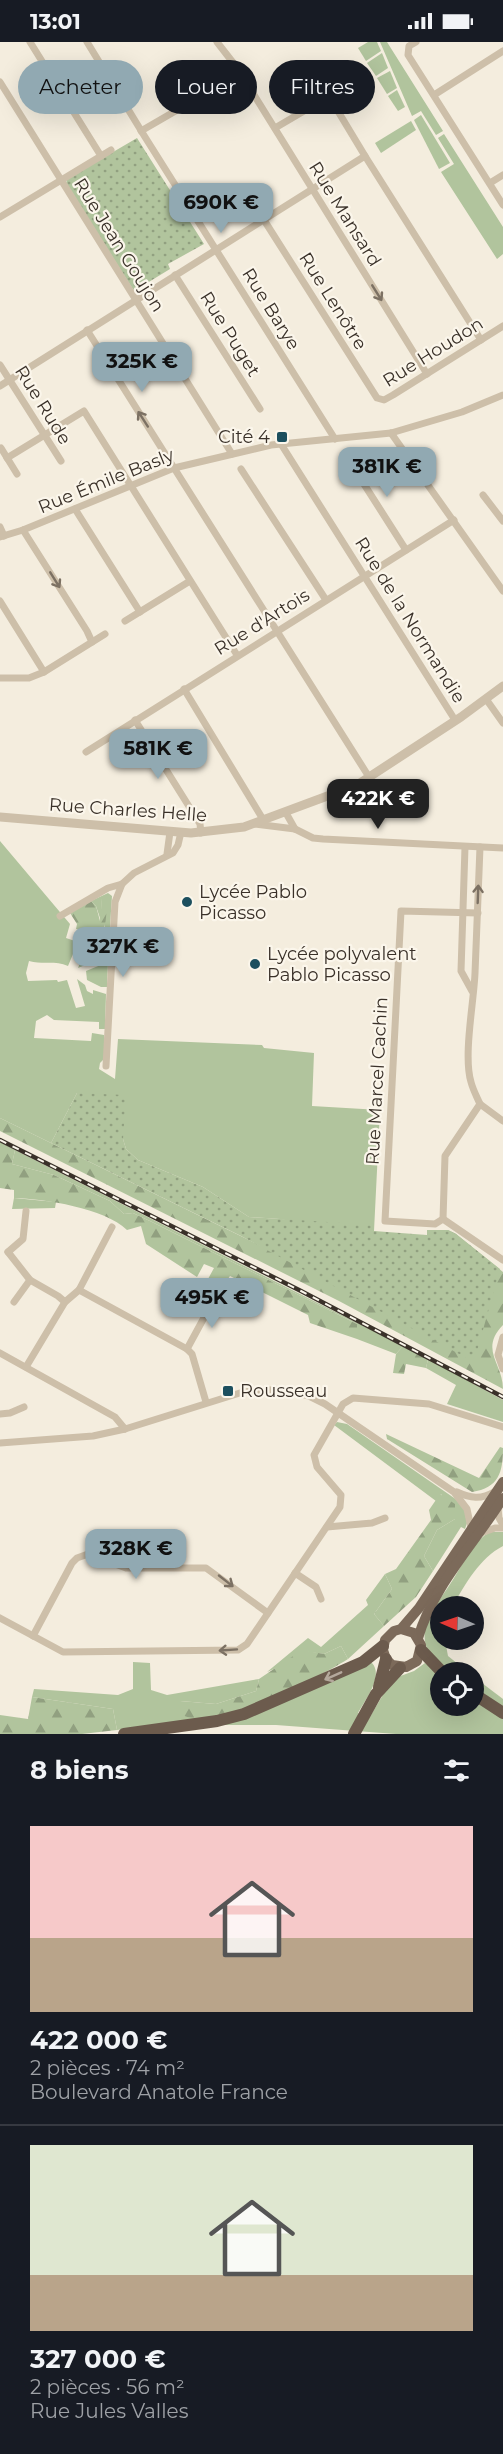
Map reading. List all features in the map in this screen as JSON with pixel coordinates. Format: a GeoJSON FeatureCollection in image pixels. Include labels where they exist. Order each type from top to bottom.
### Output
{"type":"FeatureCollection","features":[{"type":"Feature","properties":{"kind":"highway"},"geometry":{"type":"LineString","coordinates":[[420,1644],[434,1662]]}},
{"type":"Feature","properties":{"kind":"highway"},"geometry":{"type":"LineString","coordinates":[[124,1734],[217,1721],[243,1714],[363,1662],[383,1646]]}},
{"type":"Feature","properties":{"kind":"highway"},"geometry":{"type":"LineString","coordinates":[[376,1694],[386,1659]]}},
{"type":"Feature","properties":{"kind":"highway"},"geometry":{"type":"LineString","coordinates":[[354,1734],[376,1694],[400,1668]]}},
{"type":"Feature","properties":{"kind":"highway"},"geometry":{"type":"LineString","coordinates":[[484,1701],[503,1713]]}},
{"type":"Feature","properties":{"kind":"main road"},"geometry":{"type":"LineString","coordinates":[[501,1493],[474,1531],[430,1610],[417,1661],[400,1668],[392,1665],[386,1659],[383,1646],[389,1634],[401,1629],[419,1608],[501,1493]]}},
{"type":"Feature","properties":{"kind":"main road"},"geometry":{"type":"LineString","coordinates":[[401,1629],[408,1630],[420,1644]]}},
{"type":"Feature","properties":{"kind":"street"},"geometry":{"type":"LineString","coordinates":[[30,42],[101,156]]}},
{"type":"Feature","properties":{"kind":"street","name":"Rue Barye"},"geometry":{"type":"LineString","coordinates":[[87,42],[335,439]]}},
{"type":"Feature","properties":{"kind":"street"},"geometry":{"type":"LineString","coordinates":[[416,42],[409,46],[408,55],[503,205]]}},
{"type":"Feature","properties":{"kind":"street","name":"Rue Mansard"},"geometry":{"type":"LineString","coordinates":[[219,43],[231,60]]}},
{"type":"Feature","properties":{"kind":"street"},"geometry":{"type":"LineString","coordinates":[[434,95],[503,51]]}},
{"type":"Feature","properties":{"kind":"street","name":"Rue Jean Goujon"},"geometry":{"type":"LineString","coordinates":[[0,82],[232,454]]}},
{"type":"Feature","properties":{"kind":"street","name":"Rue Mansard"},"geometry":{"type":"LineString","coordinates":[[257,99],[427,374]]}},
{"type":"Feature","properties":{"kind":"street"},"geometry":{"type":"LineString","coordinates":[[275,128],[321,101],[333,103],[481,340]]}},
{"type":"Feature","properties":{"kind":"street"},"geometry":{"type":"LineString","coordinates":[[141,131],[170,114]]}},
{"type":"Feature","properties":{"kind":"street"},"geometry":{"type":"LineString","coordinates":[[0,217],[111,150]]}},
{"type":"Feature","properties":{"kind":"street"},"geometry":{"type":"LineString","coordinates":[[0,386],[364,156]]}},
{"type":"Feature","properties":{"kind":"street"},"geometry":{"type":"LineString","coordinates":[[490,183],[503,175]]}},
{"type":"Feature","properties":{"kind":"street","name":"Rue Lenôtre"},"geometry":{"type":"LineString","coordinates":[[264,220],[377,398]]}},
{"type":"Feature","properties":{"kind":"street","name":"Rue Puget"},"geometry":{"type":"LineString","coordinates":[[175,275],[260,409]]}},
{"type":"Feature","properties":{"kind":"street","name":"Rue Houdon"},"geometry":{"type":"LineString","coordinates":[[377,398],[384,400],[503,326]]}},
{"type":"Feature","properties":{"kind":"street"},"geometry":{"type":"LineString","coordinates":[[87,330],[369,777]]}},
{"type":"Feature","properties":{"kind":"street","name":"Rue Rude"},"geometry":{"type":"LineString","coordinates":[[0,365],[61,461]]}},
{"type":"Feature","properties":{"kind":"street","name":"Rue Émile Basly"},"geometry":{"type":"LineString","coordinates":[[2,536],[23,530],[174,468],[282,444],[391,433],[462,412],[503,395]]}},
{"type":"Feature","properties":{"kind":"street"},"geometry":{"type":"LineString","coordinates":[[7,458],[84,411],[237,656]]}},
{"type":"Feature","properties":{"kind":"street"},"geometry":{"type":"LineString","coordinates":[[391,433],[503,591]]}},
{"type":"Feature","properties":{"kind":"street","name":"Rue de la Normandie"},"geometry":{"type":"LineString","coordinates":[[282,444],[456,720]]}},
{"type":"Feature","properties":{"kind":"street"},"geometry":{"type":"LineString","coordinates":[[1,448],[17,474]]}},
{"type":"Feature","properties":{"kind":"street"},"geometry":{"type":"LineString","coordinates":[[348,459],[406,550]]}},
{"type":"Feature","properties":{"kind":"street"},"geometry":{"type":"LineString","coordinates":[[241,469],[326,600]]}},
{"type":"Feature","properties":{"kind":"street"},"geometry":{"type":"LineString","coordinates":[[483,495],[503,520]]}},
{"type":"Feature","properties":{"kind":"street"},"geometry":{"type":"LineString","coordinates":[[75,509],[140,612]]}},
{"type":"Feature","properties":{"kind":"street","name":"Rue d'Artois"},"geometry":{"type":"LineString","coordinates":[[86,752],[454,520]]}},
{"type":"Feature","properties":{"kind":"street"},"geometry":{"type":"LineString","coordinates":[[0,527],[2,536]]}},
{"type":"Feature","properties":{"kind":"street"},"geometry":{"type":"LineString","coordinates":[[23,530],[92,642]]}},
{"type":"Feature","properties":{"kind":"street"},"geometry":{"type":"LineString","coordinates":[[125,621],[190,581]]}},
{"type":"Feature","properties":{"kind":"street"},"geometry":{"type":"LineString","coordinates":[[0,601],[44,672]]}},
{"type":"Feature","properties":{"kind":"street"},"geometry":{"type":"LineString","coordinates":[[0,678],[30,678],[44,672],[105,634]]}},
{"type":"Feature","properties":{"kind":"street","name":"Rue Charles Helle"},"geometry":{"type":"LineString","coordinates":[[0,817],[201,833],[260,822],[351,787],[369,777],[503,686]]}},
{"type":"Feature","properties":{"kind":"street"},"geometry":{"type":"LineString","coordinates":[[184,689],[260,822],[295,829],[312,837],[323,839],[503,848]]}},
{"type":"Feature","properties":{"kind":"street"},"geometry":{"type":"LineString","coordinates":[[486,699],[503,723]]}},
{"type":"Feature","properties":{"kind":"street"},"geometry":{"type":"LineString","coordinates":[[135,720],[200,824],[201,833]]}},
{"type":"Feature","properties":{"kind":"street"},"geometry":{"type":"LineString","coordinates":[[286,813],[295,829]]}},
{"type":"Feature","properties":{"kind":"street"},"geometry":{"type":"LineString","coordinates":[[167,854],[170,832]]}},
{"type":"Feature","properties":{"kind":"street"},"geometry":{"type":"LineString","coordinates":[[106,1066],[115,902],[122,884],[134,873],[175,850],[181,832]]}},
{"type":"Feature","properties":{"kind":"street"},"geometry":{"type":"LineString","coordinates":[[465,847],[461,971],[472,991]]}},
{"type":"Feature","properties":{"kind":"street"},"geometry":{"type":"LineString","coordinates":[[480,847],[476,973],[472,991],[468,1067],[471,1083],[480,1104],[503,1121]]}},
{"type":"Feature","properties":{"kind":"street"},"geometry":{"type":"LineString","coordinates":[[60,916],[108,888],[122,884]]}},
{"type":"Feature","properties":{"kind":"street","name":"Rue Marcel Cachin"},"geometry":{"type":"LineString","coordinates":[[443,1219],[435,1224],[385,1221],[401,911],[478,913]]}},
{"type":"Feature","properties":{"kind":"street"},"geometry":{"type":"LineString","coordinates":[[480,1104],[445,1156],[443,1219],[502,1260]]}},
{"type":"Feature","properties":{"kind":"street"},"geometry":{"type":"LineString","coordinates":[[8,1252],[23,1239],[26,1211]]}},
{"type":"Feature","properties":{"kind":"street"},"geometry":{"type":"LineString","coordinates":[[26,1367],[65,1302],[79,1290],[112,1227]]}},
{"type":"Feature","properties":{"kind":"street"},"geometry":{"type":"LineString","coordinates":[[0,1248],[8,1252],[30,1280],[65,1302]]}},
{"type":"Feature","properties":{"kind":"street"},"geometry":{"type":"LineString","coordinates":[[14,1302],[30,1280]]}},
{"type":"Feature","properties":{"kind":"street"},"geometry":{"type":"LineString","coordinates":[[79,1290],[192,1354],[206,1402]]}},
{"type":"Feature","properties":{"kind":"street"},"geometry":{"type":"LineString","coordinates":[[187,1350],[206,1314],[206,1302]]}},
{"type":"Feature","properties":{"kind":"street"},"geometry":{"type":"LineString","coordinates":[[503,1337],[498,1355],[503,1369]]}},
{"type":"Feature","properties":{"kind":"street"},"geometry":{"type":"LineString","coordinates":[[0,1353],[115,1417],[125,1429]]}},
{"type":"Feature","properties":{"kind":"street"},"geometry":{"type":"LineString","coordinates":[[0,1443],[93,1436],[125,1429],[206,1402],[253,1390],[282,1389],[309,1396],[338,1413],[454,1491],[475,1498],[501,1493],[498,1513],[503,1526],[474,1531],[467,1509],[454,1491]]}},
{"type":"Feature","properties":{"kind":"street"},"geometry":{"type":"LineString","coordinates":[[0,1618],[59,1650],[67,1652],[233,1651],[247,1644],[340,1507],[341,1496],[317,1467],[314,1455],[343,1404],[352,1398],[416,1402],[442,1407],[503,1427]]}},
{"type":"Feature","properties":{"kind":"street"},"geometry":{"type":"LineString","coordinates":[[0,1414],[10,1413],[24,1407]]}},
{"type":"Feature","properties":{"kind":"street"},"geometry":{"type":"LineString","coordinates":[[327,1527],[372,1523],[386,1518]]}},
{"type":"Feature","properties":{"kind":"street"},"geometry":{"type":"LineString","coordinates":[[33,1636],[72,1563],[77,1558],[88,1554],[120,1567],[206,1568],[268,1613]]}},
{"type":"Feature","properties":{"kind":"street"},"geometry":{"type":"LineString","coordinates":[[295,1573],[316,1587],[321,1599]]}},
{"type":"Feature","properties":{"kind":"green space"},"geometry":{"type":"Polygon","coordinates":[[[368,42],[377,42],[381,51],[365,60],[358,48],[368,42]]]}},
{"type":"Feature","properties":{"kind":"green space"},"geometry":{"type":"Polygon","coordinates":[[[380,42],[387,42],[443,131],[436,135],[421,111],[412,116],[380,42]]]}},
{"type":"Feature","properties":{"kind":"green space"},"geometry":{"type":"Polygon","coordinates":[[[382,53],[388,68],[376,76],[375,60],[372,60],[382,53]]]}},
{"type":"Feature","properties":{"kind":"green space"},"geometry":{"type":"Polygon","coordinates":[[[390,71],[397,88],[387,94],[377,78],[390,71]]]}},
{"type":"Feature","properties":{"kind":"green space"},"geometry":{"type":"Polygon","coordinates":[[[397,90],[405,107],[398,111],[388,96],[397,90]]]}},
{"type":"Feature","properties":{"kind":"green space"},"geometry":{"type":"Polygon","coordinates":[[[421,115],[450,163],[439,169],[414,120],[421,115]]]}},
{"type":"Feature","properties":{"kind":"green space"},"geometry":{"type":"Polygon","coordinates":[[[411,121],[416,130],[381,153],[375,143],[411,121]]]}},
{"type":"Feature","properties":{"kind":"green space"},"geometry":{"type":"Polygon","coordinates":[[[444,134],[503,227],[503,254],[497,259],[441,172],[454,164],[438,138],[444,134]]]}},
{"type":"Feature","properties":{"kind":"green space"},"geometry":{"type":"Polygon","coordinates":[[[137,138],[204,244],[168,264],[170,269],[134,291],[66,184],[67,179],[137,138]]]}},
{"type":"Feature","properties":{"kind":"green space"},"geometry":{"type":"Polygon","coordinates":[[[0,841],[70,924],[66,938],[78,942],[68,966],[59,963],[29,961],[26,973],[28,981],[67,980],[76,1008],[85,1006],[77,979],[85,985],[87,991],[93,994],[93,990],[106,994],[105,1029],[99,1029],[99,1022],[54,1020],[47,1015],[36,1021],[34,1038],[91,1041],[92,1033],[104,1035],[104,1059],[99,1069],[115,1079],[118,1039],[262,1045],[264,1048],[314,1053],[312,1106],[380,1110],[374,1231],[443,1249],[280,1219],[249,1217],[203,1187],[138,1160],[126,1149],[123,1139],[77,1093],[51,1143],[0,1118],[0,841]]]}},
{"type":"Feature","properties":{"kind":"green space"},"geometry":{"type":"Polygon","coordinates":[[[108,893],[112,896],[108,957],[102,959],[98,954],[87,958],[90,963],[78,968],[89,941],[97,939],[105,929],[102,898],[101,921],[96,906],[91,901],[108,893]]]}},
{"type":"Feature","properties":{"kind":"green space"},"geometry":{"type":"Polygon","coordinates":[[[107,897],[106,920],[102,934],[91,940],[82,939],[84,931],[76,929],[77,924],[70,913],[91,901],[96,906],[100,921],[102,898],[107,897]]]}},
{"type":"Feature","properties":{"kind":"green space"},"geometry":{"type":"Polygon","coordinates":[[[108,962],[107,987],[101,987],[87,980],[86,971],[108,962]]]}},
{"type":"Feature","properties":{"kind":"green space"},"geometry":{"type":"Polygon","coordinates":[[[77,1093],[126,1095],[123,1139],[126,1149],[138,1160],[203,1187],[249,1217],[374,1225],[374,1231],[427,1235],[427,1230],[448,1230],[456,1234],[500,1269],[474,1362],[241,1236],[51,1143],[77,1093]]]}},
{"type":"Feature","properties":{"kind":"green space"},"geometry":{"type":"Polygon","coordinates":[[[0,1118],[451,1339],[427,1230],[448,1230],[456,1234],[503,1272],[503,1325],[496,1334],[492,1349],[503,1389],[339,1301],[0,1131],[0,1118]]]}},
{"type":"Feature","properties":{"kind":"green space"},"geometry":{"type":"Polygon","coordinates":[[[0,1142],[15,1150],[12,1164],[54,1175],[110,1201],[124,1214],[133,1213],[357,1324],[357,1339],[310,1323],[308,1315],[230,1276],[217,1295],[202,1290],[214,1268],[204,1264],[197,1277],[146,1244],[141,1226],[127,1230],[117,1222],[89,1210],[42,1200],[14,1198],[14,1190],[0,1188],[0,1142]]]}},
{"type":"Feature","properties":{"kind":"green space"},"geometry":{"type":"Polygon","coordinates":[[[15,1150],[403,1346],[396,1354],[357,1339],[357,1324],[133,1213],[124,1214],[110,1201],[54,1175],[12,1164],[15,1150]]]}},
{"type":"Feature","properties":{"kind":"green space"},"geometry":{"type":"Polygon","coordinates":[[[14,1198],[56,1202],[55,1208],[12,1209],[14,1198]]]}},
{"type":"Feature","properties":{"kind":"green space"},"geometry":{"type":"Polygon","coordinates":[[[403,1346],[428,1359],[426,1368],[406,1364],[404,1374],[393,1373],[396,1354],[403,1346]]]}},
{"type":"Feature","properties":{"kind":"green space"},"geometry":{"type":"Polygon","coordinates":[[[428,1359],[503,1400],[503,1422],[447,1404],[456,1385],[426,1368],[428,1359]]]}},
{"type":"Feature","properties":{"kind":"green space"},"geometry":{"type":"Polygon","coordinates":[[[337,1422],[347,1424],[457,1500],[464,1508],[467,1523],[465,1529],[461,1527],[433,1571],[424,1556],[437,1530],[455,1519],[441,1494],[436,1501],[334,1425],[337,1422]]]}},
{"type":"Feature","properties":{"kind":"green space"},"geometry":{"type":"Polygon","coordinates":[[[386,1434],[479,1478],[500,1447],[503,1448],[498,1478],[488,1487],[472,1492],[387,1439],[386,1434]]]}},
{"type":"Feature","properties":{"kind":"green space"},"geometry":{"type":"Polygon","coordinates":[[[440,1494],[455,1504],[455,1519],[437,1530],[424,1556],[433,1571],[416,1597],[384,1626],[374,1614],[392,1589],[385,1574],[396,1569],[431,1520],[429,1510],[440,1494]]]}},
{"type":"Feature","properties":{"kind":"green space"},"geometry":{"type":"Polygon","coordinates":[[[491,1532],[503,1532],[503,1546],[480,1564],[459,1596],[443,1596],[470,1552],[485,1535],[491,1532]]]}},
{"type":"Feature","properties":{"kind":"green space"},"geometry":{"type":"Polygon","coordinates":[[[385,1574],[392,1589],[374,1614],[384,1626],[348,1659],[341,1646],[324,1654],[302,1651],[281,1666],[267,1672],[308,1638],[321,1647],[368,1605],[366,1600],[385,1574]]]}},
{"type":"Feature","properties":{"kind":"green space"},"geometry":{"type":"Polygon","coordinates":[[[430,1618],[430,1650],[447,1650],[448,1656],[456,1662],[437,1662],[431,1655],[425,1637],[430,1618]]]}},
{"type":"Feature","properties":{"kind":"green space"},"geometry":{"type":"Polygon","coordinates":[[[341,1646],[348,1659],[275,1696],[232,1713],[213,1717],[196,1719],[176,1714],[180,1701],[216,1704],[256,1691],[259,1679],[302,1650],[324,1654],[341,1646]]]}},
{"type":"Feature","properties":{"kind":"green space"},"geometry":{"type":"Polygon","coordinates":[[[133,1662],[150,1663],[151,1690],[167,1695],[259,1679],[256,1691],[216,1704],[180,1701],[199,1719],[117,1730],[113,1709],[32,1697],[34,1689],[118,1695],[133,1689],[133,1662]]]}},
{"type":"Feature","properties":{"kind":"green space"},"geometry":{"type":"Polygon","coordinates":[[[372,1663],[376,1674],[375,1681],[358,1713],[368,1720],[395,1678],[414,1671],[425,1663],[430,1667],[430,1716],[484,1716],[484,1705],[503,1717],[503,1734],[396,1734],[276,1725],[212,1725],[372,1663]]]}},
{"type":"Feature","properties":{"kind":"green space"},"geometry":{"type":"Polygon","coordinates":[[[484,1685],[503,1699],[503,1708],[484,1696],[484,1685]]]}},
{"type":"Feature","properties":{"kind":"green space"},"geometry":{"type":"Polygon","coordinates":[[[32,1697],[113,1709],[117,1730],[82,1734],[0,1734],[0,1715],[28,1719],[32,1697]]]}},
{"type":"Feature","properties":{"kind":"railway"},"geometry":{"type":"LineString","coordinates":[[0,1140],[301,1291],[503,1397]]}},
{"type":"Feature","properties":{"kind":"place","name":"Cité 4"},"geometry":{"type":"Point","coordinates":[282,437]}},
{"type":"Feature","properties":{"kind":"place","name":"Lycée Pablo Picasso"},"geometry":{"type":"Point","coordinates":[187,902]}},
{"type":"Feature","properties":{"kind":"place","name":"Lycée polyvalent Pablo Picasso"},"geometry":{"type":"Point","coordinates":[255,964]}},
{"type":"Feature","properties":{"kind":"place","name":"Rousseau"},"geometry":{"type":"Point","coordinates":[228,1391]}}]}
